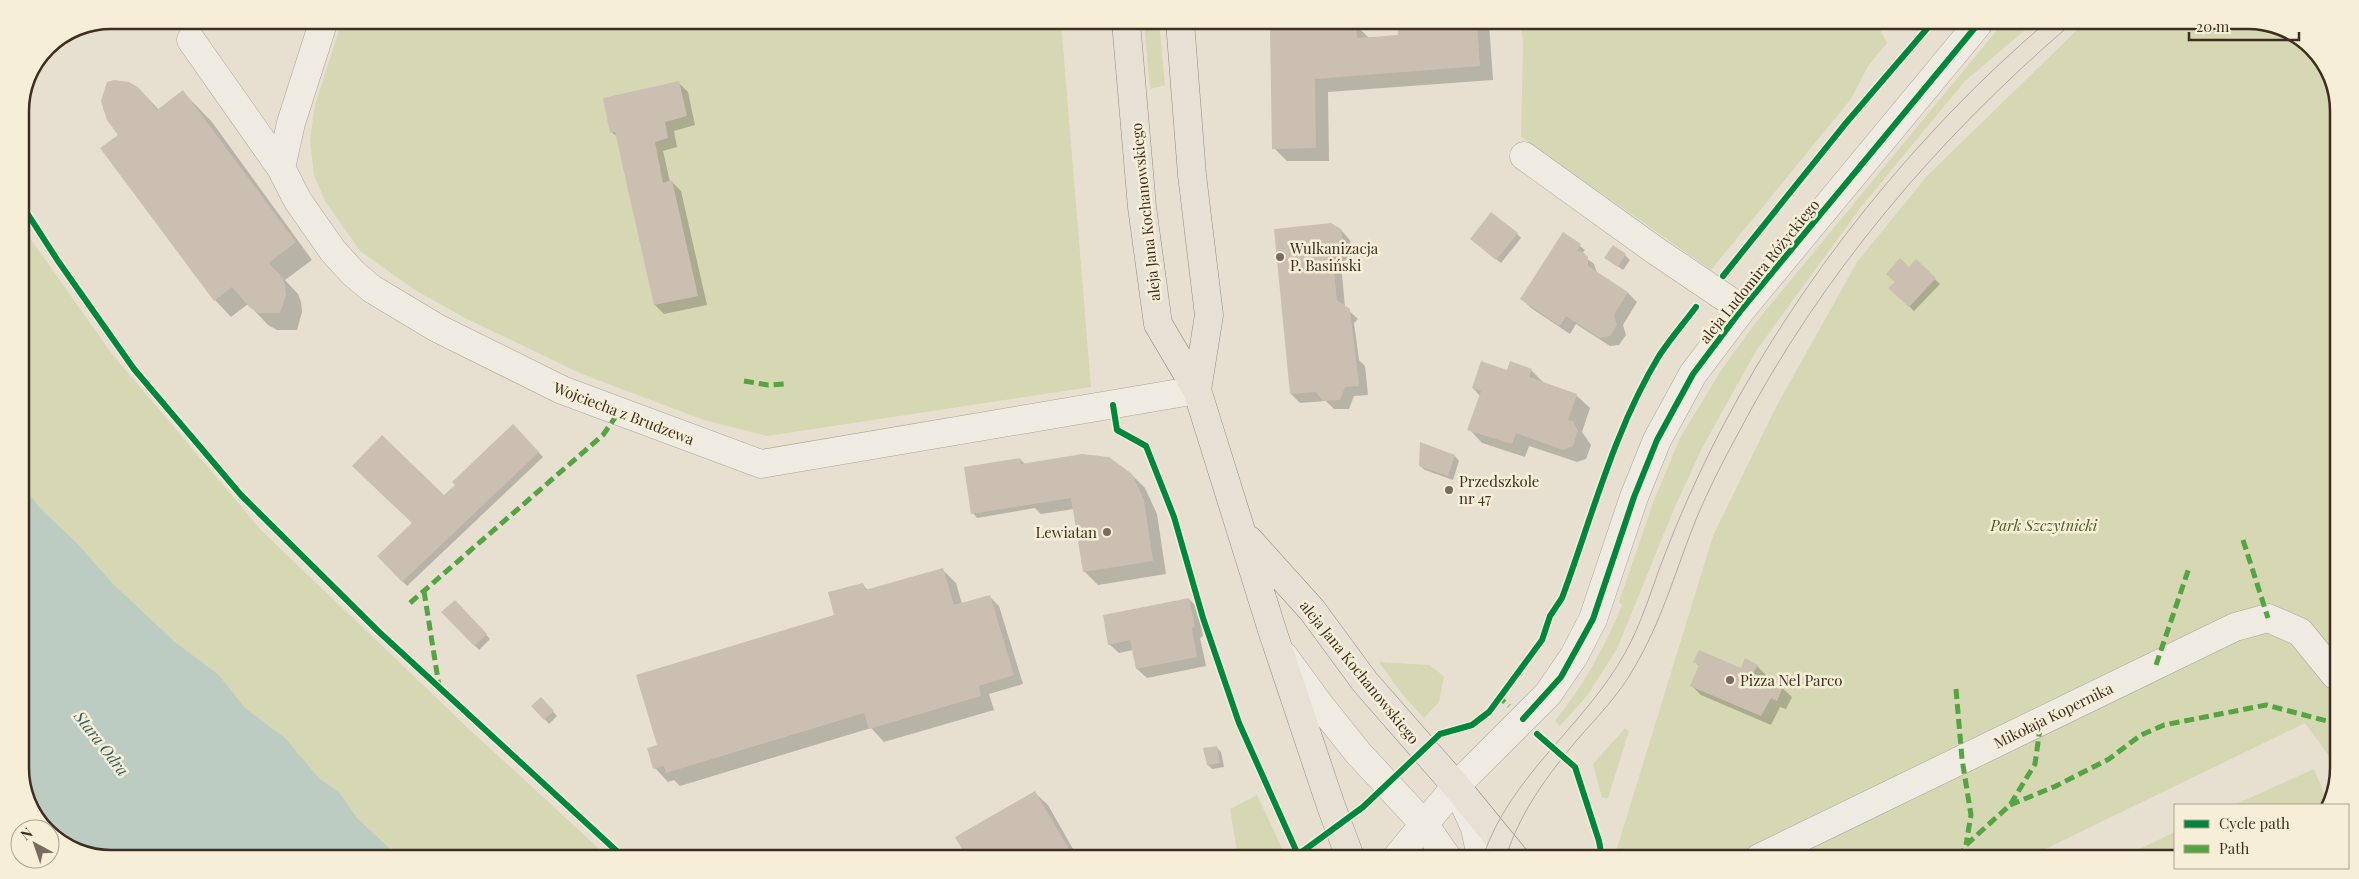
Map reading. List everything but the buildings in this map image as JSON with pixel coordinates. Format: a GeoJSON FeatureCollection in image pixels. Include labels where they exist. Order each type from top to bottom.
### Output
{"type":"FeatureCollection","features":[{"type":"Feature","properties":{"kind":"main road","name":"aleja Jana Kochanowskiego"},"geometry":{"type":"LineString","coordinates":[[1127,29],[1142,207],[1158,324],[1198,390],[1331,806],[1347,850]]}},
{"type":"Feature","properties":{"kind":"main road","name":"aleja Jana Kochanowskiego"},"geometry":{"type":"LineString","coordinates":[[1181,29],[1192,175],[1209,316],[1198,390]]}},
{"type":"Feature","properties":{"kind":"main road","name":"aleja Jana Kochanowskiego"},"geometry":{"type":"LineString","coordinates":[[1243,534],[1312,610],[1365,682],[1456,786],[1508,850]]}},
{"type":"Feature","properties":{"kind":"street"},"geometry":{"type":"LineString","coordinates":[[281,168],[291,123],[321,29]]}},
{"type":"Feature","properties":{"kind":"street","name":"aleja Ludomira Różyckiego"},"geometry":{"type":"LineString","coordinates":[[1402,850],[1456,786],[1548,694],[1574,656],[1593,619],[1634,497],[1657,440],[1693,374],[1742,309],[1974,29]]}},
{"type":"Feature","properties":{"kind":"street","name":"Wojciecha z Brudzewa"},"geometry":{"type":"LineString","coordinates":[[191,40],[281,168],[298,201],[314,226],[353,273],[372,289],[436,328],[554,386],[761,464],[1198,390]]}},
{"type":"Feature","properties":{"kind":"street"},"geometry":{"type":"LineString","coordinates":[[1524,156],[1664,257],[1742,309]]}},
{"type":"Feature","properties":{"kind":"street","name":"Mikołaja Kopernika"},"geometry":{"type":"LineString","coordinates":[[1775,850],[2235,626],[2268,618],[2300,632],[2330,669]]}},
{"type":"Feature","properties":{"kind":"street"},"geometry":{"type":"LineString","coordinates":[[1282,653],[1359,754],[1424,824],[1442,850]]}},
{"type":"Feature","properties":{"kind":"street"},"geometry":{"type":"LineString","coordinates":[[1456,786],[1475,828],[1480,850]]}},
{"type":"Feature","properties":{"kind":"green space"},"geometry":{"type":"Polygon","coordinates":[[[339,29],[1062,29],[1091,387],[767,436],[704,420],[582,374],[465,318],[415,290],[360,251],[325,201],[314,175],[310,140],[315,105],[339,29]]]}},
{"type":"Feature","properties":{"kind":"green space"},"geometry":{"type":"Polygon","coordinates":[[[1145,29],[1160,29],[1165,85],[1150,89],[1145,29]]]}},
{"type":"Feature","properties":{"kind":"green space"},"geometry":{"type":"Polygon","coordinates":[[[1522,29],[1880,29],[1887,43],[1868,66],[1851,99],[1711,270],[1521,137],[1523,44],[1522,29]]]}},
{"type":"Feature","properties":{"kind":"green space"},"geometry":{"type":"Polygon","coordinates":[[[1998,29],[2026,29],[1965,81],[1861,207],[1756,351],[1701,450],[1674,509],[1617,649],[1587,696],[1560,726],[1555,721],[1593,666],[1622,605],[1619,602],[1653,503],[1680,438],[1722,369],[1757,321],[1998,29]]]}},
{"type":"Feature","properties":{"kind":"green space","name":"Park Szczytnicki"},"geometry":{"type":"Polygon","coordinates":[[[2078,29],[2259,29],[2284,37],[2302,49],[2313,61],[2324,79],[2330,106],[2330,757],[2305,723],[2043,850],[1616,850],[1713,536],[1775,409],[1857,262],[1927,176],[2078,29]]]}},
{"type":"Feature","properties":{"kind":"green space"},"geometry":{"type":"Polygon","coordinates":[[[29,237],[112,354],[262,531],[469,729],[601,850],[392,850],[357,818],[339,792],[320,779],[285,738],[245,708],[219,675],[175,642],[112,583],[78,544],[41,509],[29,494],[29,237]]]}},
{"type":"Feature","properties":{"kind":"green space"},"geometry":{"type":"Polygon","coordinates":[[[1379,662],[1429,665],[1444,676],[1439,702],[1424,718],[1402,694],[1379,662]]]}},
{"type":"Feature","properties":{"kind":"green space"},"geometry":{"type":"Polygon","coordinates":[[[1625,728],[1629,731],[1608,798],[1602,798],[1593,764],[1625,728]]]}},
{"type":"Feature","properties":{"kind":"green space"},"geometry":{"type":"Polygon","coordinates":[[[2314,769],[2325,796],[2322,804],[2236,804],[2314,769]]]}},
{"type":"Feature","properties":{"kind":"green space"},"geometry":{"type":"Polygon","coordinates":[[[1257,795],[1283,850],[1237,850],[1230,809],[1257,795]]]}},
{"type":"Feature","properties":{"kind":"green space"},"geometry":{"type":"Polygon","coordinates":[[[2174,832],[2174,850],[2137,850],[2174,832]]]}},
{"type":"Feature","properties":{"kind":"water","name":"Stara Odra"},"geometry":{"type":"Polygon","coordinates":[[[29,494],[41,509],[78,544],[112,583],[175,642],[219,675],[245,708],[285,738],[320,779],[339,792],[357,818],[392,850],[111,850],[84,846],[60,832],[60,819],[46,818],[33,795],[30,784],[29,494]]]}},
{"type":"Feature","properties":{"kind":"tram line"},"geometry":{"type":"LineString","coordinates":[[1486,850],[1495,828],[1511,801],[1529,776],[1589,705],[1625,653],[1642,617],[1678,521],[1708,456],[1755,368],[1790,313],[1826,260],[1907,160],[1996,67],[2038,29]]}},
{"type":"Feature","properties":{"kind":"tram line"},"geometry":{"type":"LineString","coordinates":[[1509,850],[1519,825],[1545,781],[1628,678],[1652,634],[1698,515],[1715,478],[1772,372],[1807,317],[1845,263],[1929,162],[1974,114],[2065,29]]}},
{"type":"Feature","properties":{"kind":"marked path"},"geometry":{"type":"LineString","coordinates":[[744,381],[768,385],[784,384]]}},
{"type":"Feature","properties":{"kind":"marked path"},"geometry":{"type":"LineString","coordinates":[[410,603],[603,435],[619,412]]}},
{"type":"Feature","properties":{"kind":"marked path"},"geometry":{"type":"LineString","coordinates":[[2243,540],[2268,618]]}},
{"type":"Feature","properties":{"kind":"marked path"},"geometry":{"type":"LineString","coordinates":[[2156,665],[2189,568]]}},
{"type":"Feature","properties":{"kind":"marked path"},"geometry":{"type":"LineString","coordinates":[[424,591],[439,686]]}},
{"type":"Feature","properties":{"kind":"marked path"},"geometry":{"type":"LineString","coordinates":[[1956,689],[1962,759],[1971,815],[1966,845]]}},
{"type":"Feature","properties":{"kind":"marked path"},"geometry":{"type":"LineString","coordinates":[[1502,695],[1500,698],[1509,706]]}},
{"type":"Feature","properties":{"kind":"marked path"},"geometry":{"type":"LineString","coordinates":[[2010,805],[2056,786],[2109,759],[2141,735],[2164,725],[2266,705],[2330,722]]}},
{"type":"Feature","properties":{"kind":"marked path"},"geometry":{"type":"LineString","coordinates":[[1963,850],[1966,845],[2010,805],[2035,764],[2041,721]]}},
{"type":"Feature","properties":{"kind":"cycle path"},"geometry":{"type":"LineString","coordinates":[[1723,276],[1846,123],[1927,29]]}},
{"type":"Feature","properties":{"kind":"cycle path"},"geometry":{"type":"LineString","coordinates":[[1523,719],[1561,677],[1593,619],[1634,497],[1657,440],[1693,374],[1742,309],[1974,29]]}},
{"type":"Feature","properties":{"kind":"cycle path"},"geometry":{"type":"LineString","coordinates":[[29,216],[58,261],[134,369],[241,495],[378,631],[616,850]]}},
{"type":"Feature","properties":{"kind":"cycle path"},"geometry":{"type":"LineString","coordinates":[[1304,850],[1363,807],[1440,734],[1472,725],[1489,712],[1542,640],[1550,616],[1562,598],[1605,474],[1629,414],[1659,356],[1696,307]]}},
{"type":"Feature","properties":{"kind":"cycle path"},"geometry":{"type":"LineString","coordinates":[[1113,405],[1117,430],[1146,446],[1174,517],[1203,618],[1239,723],[1296,850]]}},
{"type":"Feature","properties":{"kind":"cycle path"},"geometry":{"type":"LineString","coordinates":[[1537,734],[1575,767],[1601,850]]}},
{"type":"Feature","properties":{"kind":"place","name":"Wulkanizacja P. Basiński"},"geometry":{"type":"Point","coordinates":[1280,257]}},
{"type":"Feature","properties":{"kind":"place","name":"Przedszkole nr 47"},"geometry":{"type":"Point","coordinates":[1449,490]}},
{"type":"Feature","properties":{"kind":"place","name":"Lewiatan"},"geometry":{"type":"Point","coordinates":[1107,532]}},
{"type":"Feature","properties":{"kind":"place","name":"Pizza Nel Parco"},"geometry":{"type":"Point","coordinates":[1730,680]}}]}
